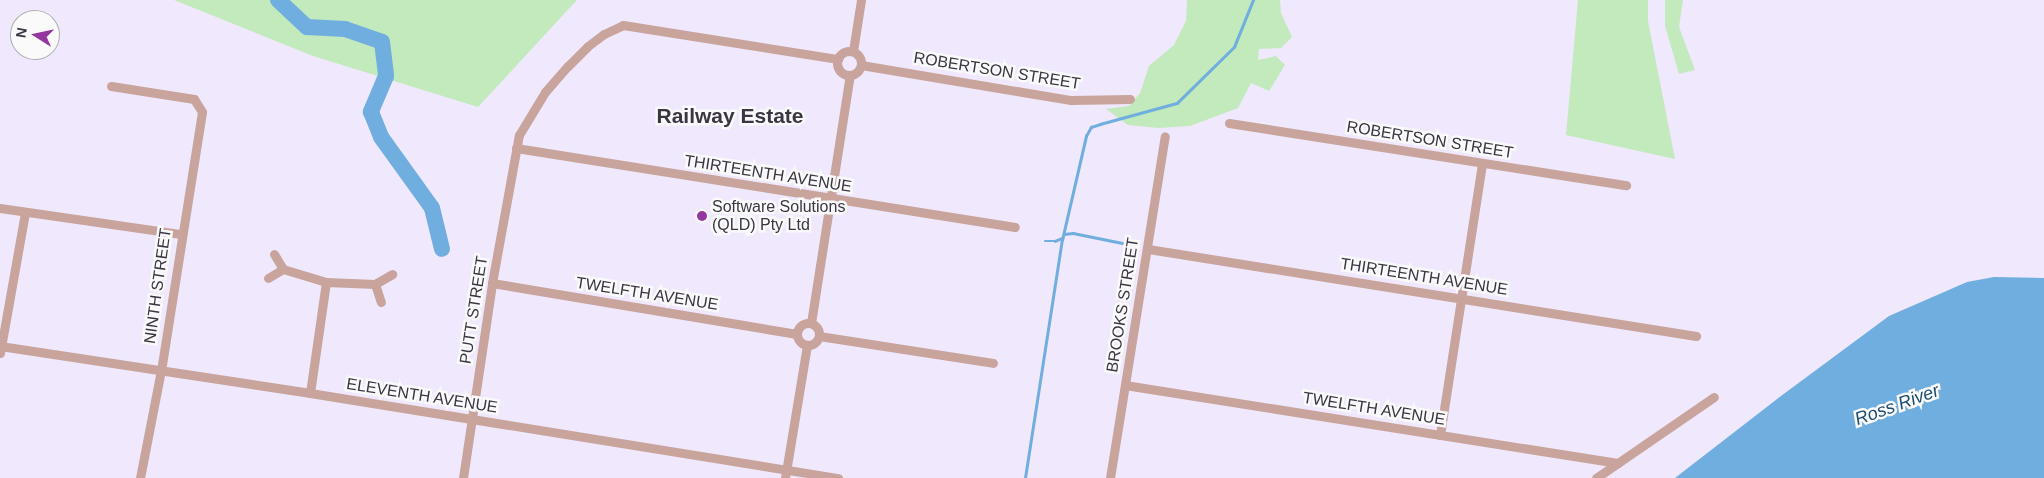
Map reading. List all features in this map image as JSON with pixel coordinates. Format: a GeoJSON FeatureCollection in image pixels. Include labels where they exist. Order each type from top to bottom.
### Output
{"type":"FeatureCollection","features":[{"type":"Feature","properties":{"kind":"street"},"geometry":{"type":"LineString","coordinates":[[853,51],[861,0]]}},
{"type":"Feature","properties":{"kind":"street","name":"PUTT STREET"},"geometry":{"type":"LineString","coordinates":[[463,478],[492,283],[516,148],[519,135],[527,119],[551,86],[588,46],[604,34],[623,25],[838,59]]}},
{"type":"Feature","properties":{"kind":"street"},"geometry":{"type":"LineString","coordinates":[[845,51],[853,51],[859,55],[861,64],[857,72],[850,75],[840,70],[838,59],[845,51]]}},
{"type":"Feature","properties":{"kind":"street","name":"ROBERTSON STREET"},"geometry":{"type":"LineString","coordinates":[[861,64],[1071,100],[1130,99]]}},
{"type":"Feature","properties":{"kind":"street"},"geometry":{"type":"LineString","coordinates":[[811,323],[850,75]]}},
{"type":"Feature","properties":{"kind":"street","name":"NINTH STREET"},"geometry":{"type":"LineString","coordinates":[[110,86],[194,99],[202,112],[181,234],[161,370],[140,478]]}},
{"type":"Feature","properties":{"kind":"street","name":"ROBERTSON STREET"},"geometry":{"type":"LineString","coordinates":[[1229,123],[1626,185]]}},
{"type":"Feature","properties":{"kind":"street","name":"BROOKS STREET"},"geometry":{"type":"LineString","coordinates":[[1110,478],[1165,136]]}},
{"type":"Feature","properties":{"kind":"street","name":"THIRTEENTH AVENUE"},"geometry":{"type":"LineString","coordinates":[[516,148],[1015,227]]}},
{"type":"Feature","properties":{"kind":"street"},"geometry":{"type":"LineString","coordinates":[[1440,435],[1482,164]]}},
{"type":"Feature","properties":{"kind":"street"},"geometry":{"type":"LineString","coordinates":[[0,208],[181,234]]}},
{"type":"Feature","properties":{"kind":"street"},"geometry":{"type":"LineString","coordinates":[[0,348],[24,212]]}},
{"type":"Feature","properties":{"kind":"street","name":"THIRTEENTH AVENUE"},"geometry":{"type":"LineString","coordinates":[[1148,249],[1461,297],[1696,336]]}},
{"type":"Feature","properties":{"kind":"street"},"geometry":{"type":"LineString","coordinates":[[274,254],[283,270]]}},
{"type":"Feature","properties":{"kind":"street"},"geometry":{"type":"LineString","coordinates":[[268,278],[283,270],[326,282],[375,284],[392,274]]}},
{"type":"Feature","properties":{"kind":"street"},"geometry":{"type":"LineString","coordinates":[[310,393],[326,282]]}},
{"type":"Feature","properties":{"kind":"street","name":"TWELFTH AVENUE"},"geometry":{"type":"LineString","coordinates":[[492,283],[797,334]]}},
{"type":"Feature","properties":{"kind":"street"},"geometry":{"type":"LineString","coordinates":[[375,284],[381,302]]}},
{"type":"Feature","properties":{"kind":"street"},"geometry":{"type":"LineString","coordinates":[[811,323],[802,325],[797,334],[799,340],[807,345],[814,344],[819,336]]}},
{"type":"Feature","properties":{"kind":"street"},"geometry":{"type":"LineString","coordinates":[[811,323],[816,327],[819,336]]}},
{"type":"Feature","properties":{"kind":"street"},"geometry":{"type":"LineString","coordinates":[[819,336],[993,363]]}},
{"type":"Feature","properties":{"kind":"street"},"geometry":{"type":"LineString","coordinates":[[786,474],[807,345]]}},
{"type":"Feature","properties":{"kind":"street","name":"ELEVENTH AVENUE"},"geometry":{"type":"LineString","coordinates":[[0,348],[310,393],[786,474],[838,478]]}},
{"type":"Feature","properties":{"kind":"street","name":"TWELFTH AVENUE"},"geometry":{"type":"LineString","coordinates":[[1125,385],[1618,463]]}},
{"type":"Feature","properties":{"kind":"street"},"geometry":{"type":"LineString","coordinates":[[1596,478],[1714,397]]}},
{"type":"Feature","properties":{"kind":"green space"},"geometry":{"type":"Polygon","coordinates":[[[174,0],[577,0],[478,107],[313,56],[174,0]]]}},
{"type":"Feature","properties":{"kind":"green space"},"geometry":{"type":"Polygon","coordinates":[[[1187,0],[1280,0],[1281,13],[1292,37],[1281,48],[1259,49],[1258,60],[1276,56],[1285,65],[1269,91],[1251,83],[1238,108],[1190,126],[1158,128],[1128,125],[1106,109],[1129,106],[1140,93],[1149,66],[1174,45],[1186,21],[1187,0]]]}},
{"type":"Feature","properties":{"kind":"green space"},"geometry":{"type":"Polygon","coordinates":[[[1578,0],[1648,0],[1648,21],[1675,159],[1566,135],[1578,0]]]}},
{"type":"Feature","properties":{"kind":"green space"},"geometry":{"type":"Polygon","coordinates":[[[1665,0],[1683,0],[1679,27],[1695,70],[1679,74],[1665,26],[1665,0]]]}},
{"type":"Feature","properties":{"kind":"water","name":"Ross River"},"geometry":{"type":"Polygon","coordinates":[[[1994,277],[2044,278],[2044,478],[1675,478],[1889,316],[1967,282],[1994,277]]]}},
{"type":"Feature","properties":{"kind":"waterway"},"geometry":{"type":"LineString","coordinates":[[278,0],[307,27],[345,29],[382,42],[386,76],[371,112],[381,137],[432,208],[442,249]]}},
{"type":"Feature","properties":{"kind":"waterway"},"geometry":{"type":"LineString","coordinates":[[1025,478],[1062,240],[1086,136],[1091,127],[1177,103],[1234,47],[1253,0]]}},
{"type":"Feature","properties":{"kind":"waterway"},"geometry":{"type":"LineString","coordinates":[[1064,234],[1073,233],[1122,243]]}},
{"type":"Feature","properties":{"kind":"waterway"},"geometry":{"type":"LineString","coordinates":[[1045,241],[1055,241],[1062,238]]}},
{"type":"Feature","properties":{"kind":"place","name":"Software Solutions (QLD) Pty Ltd"},"geometry":{"type":"Point","coordinates":[702,216]}},
{"type":"Feature","properties":{"kind":"district","name":"Railway Estate"},"geometry":{"type":"Point","coordinates":[730,116]}}]}
